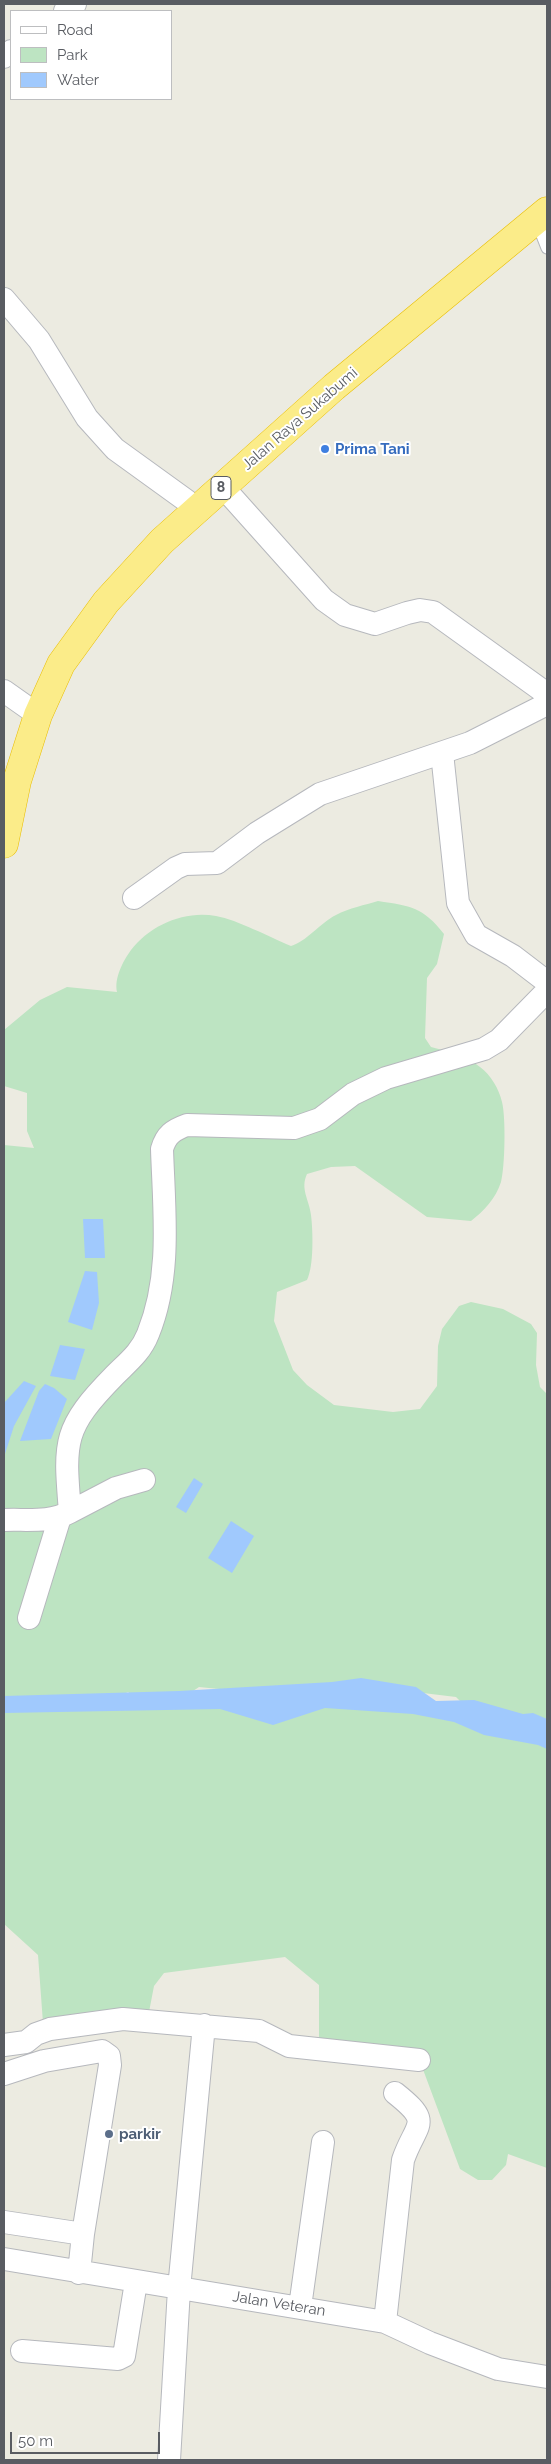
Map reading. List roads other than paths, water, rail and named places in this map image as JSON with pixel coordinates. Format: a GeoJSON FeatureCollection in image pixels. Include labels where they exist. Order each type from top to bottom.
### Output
{"type":"FeatureCollection","features":[{"type":"Feature","properties":{"kind":"highway","name":"Jalan Raya Sukabumi"},"geometry":{"type":"LineString","coordinates":[[4,844],[17,781],[38,715],[62,664],[106,602],[162,541],[334,387],[542,216]]}},
{"type":"Feature","properties":{"kind":"street"},"geometry":{"type":"LineString","coordinates":[[4,299],[39,340],[87,418],[115,449],[198,509]]}},
{"type":"Feature","properties":{"kind":"street"},"geometry":{"type":"LineString","coordinates":[[223,487],[324,600],[345,615],[375,624],[420,610],[433,612],[547,694]]}},
{"type":"Feature","properties":{"kind":"street"},"geometry":{"type":"LineString","coordinates":[[4,691],[38,715]]}},
{"type":"Feature","properties":{"kind":"street"},"geometry":{"type":"LineString","coordinates":[[134,898],[176,868],[185,864],[217,863],[257,833],[320,794],[470,742],[547,704]]}},
{"type":"Feature","properties":{"kind":"street"},"geometry":{"type":"LineString","coordinates":[[442,753],[457,895],[462,913],[476,935],[513,956],[547,982]]}},
{"type":"Feature","properties":{"kind":"street"},"geometry":{"type":"LineString","coordinates":[[29,1618],[65,1514],[67,1444],[73,1426],[87,1405],[140,1351],[148,1333],[163,1283],[165,1251],[162,1149],[165,1138],[174,1130],[187,1125],[294,1128],[307,1125],[320,1119],[353,1094],[386,1078],[484,1049],[499,1040],[547,991]]}},
{"type":"Feature","properties":{"kind":"street"},"geometry":{"type":"LineString","coordinates":[[4,1520],[65,1514],[116,1488],[144,1480]]}},
{"type":"Feature","properties":{"kind":"street"},"geometry":{"type":"LineString","coordinates":[[4,2045],[26,2042],[36,2034],[50,2029],[123,2019],[259,2031],[289,2046],[419,2060]]}},
{"type":"Feature","properties":{"kind":"street"},"geometry":{"type":"LineString","coordinates":[[169,2460],[179,2289],[204,2025]]}},
{"type":"Feature","properties":{"kind":"street"},"geometry":{"type":"LineString","coordinates":[[4,2074],[44,2060],[102,2051],[110,2056],[83,2234],[79,2273]]}},
{"type":"Feature","properties":{"kind":"street"},"geometry":{"type":"LineString","coordinates":[[386,2322],[403,2160],[409,2144],[418,2131],[420,2118],[413,2107],[395,2093]]}},
{"type":"Feature","properties":{"kind":"street"},"geometry":{"type":"LineString","coordinates":[[300,2307],[323,2142]]}},
{"type":"Feature","properties":{"kind":"street"},"geometry":{"type":"LineString","coordinates":[[4,2222],[83,2234]]}},
{"type":"Feature","properties":{"kind":"street","name":"Jalan Veteran"},"geometry":{"type":"LineString","coordinates":[[4,2259],[79,2273],[386,2322],[430,2343],[498,2369],[547,2377]]}},
{"type":"Feature","properties":{"kind":"street"},"geometry":{"type":"LineString","coordinates":[[22,2351],[118,2359],[124,2356],[136,2282]]}},
{"type":"Feature","properties":{"kind":"lane"},"geometry":{"type":"LineString","coordinates":[[542,216],[547,248]]}},
{"type":"Feature","properties":{"kind":"water"},"geometry":{"type":"Polygon","coordinates":[[[83,1219],[103,1219],[105,1258],[85,1258],[83,1219]]]}},
{"type":"Feature","properties":{"kind":"water"},"geometry":{"type":"Polygon","coordinates":[[[85,1271],[97,1272],[99,1303],[92,1330],[68,1322],[85,1271]]]}},
{"type":"Feature","properties":{"kind":"water"},"geometry":{"type":"Polygon","coordinates":[[[60,1345],[85,1349],[75,1380],[50,1376],[60,1345]]]}},
{"type":"Feature","properties":{"kind":"water"},"geometry":{"type":"Polygon","coordinates":[[[24,1381],[36,1386],[14,1426],[4,1457],[4,1403],[24,1381]]]}},
{"type":"Feature","properties":{"kind":"water"},"geometry":{"type":"Polygon","coordinates":[[[45,1384],[54,1388],[67,1399],[51,1439],[20,1441],[39,1391],[45,1384]]]}},
{"type":"Feature","properties":{"kind":"water"},"geometry":{"type":"Polygon","coordinates":[[[194,1478],[203,1484],[186,1513],[176,1507],[194,1478]]]}},
{"type":"Feature","properties":{"kind":"water"},"geometry":{"type":"Polygon","coordinates":[[[231,1521],[254,1536],[232,1573],[208,1558],[231,1521]]]}},
{"type":"Feature","properties":{"kind":"water"},"geometry":{"type":"Polygon","coordinates":[[[361,1678],[416,1687],[436,1701],[474,1700],[523,1714],[533,1713],[547,1719],[547,1749],[538,1745],[484,1735],[454,1722],[413,1714],[325,1708],[273,1725],[220,1709],[4,1713],[4,1696],[179,1691],[332,1682],[361,1678]]]}},
{"type":"Feature","properties":{"kind":"place","name":"Prima Tani"},"geometry":{"type":"Point","coordinates":[325,449]}},
{"type":"Feature","properties":{"kind":"place","name":"parkir"},"geometry":{"type":"Point","coordinates":[109,2134]}}]}
